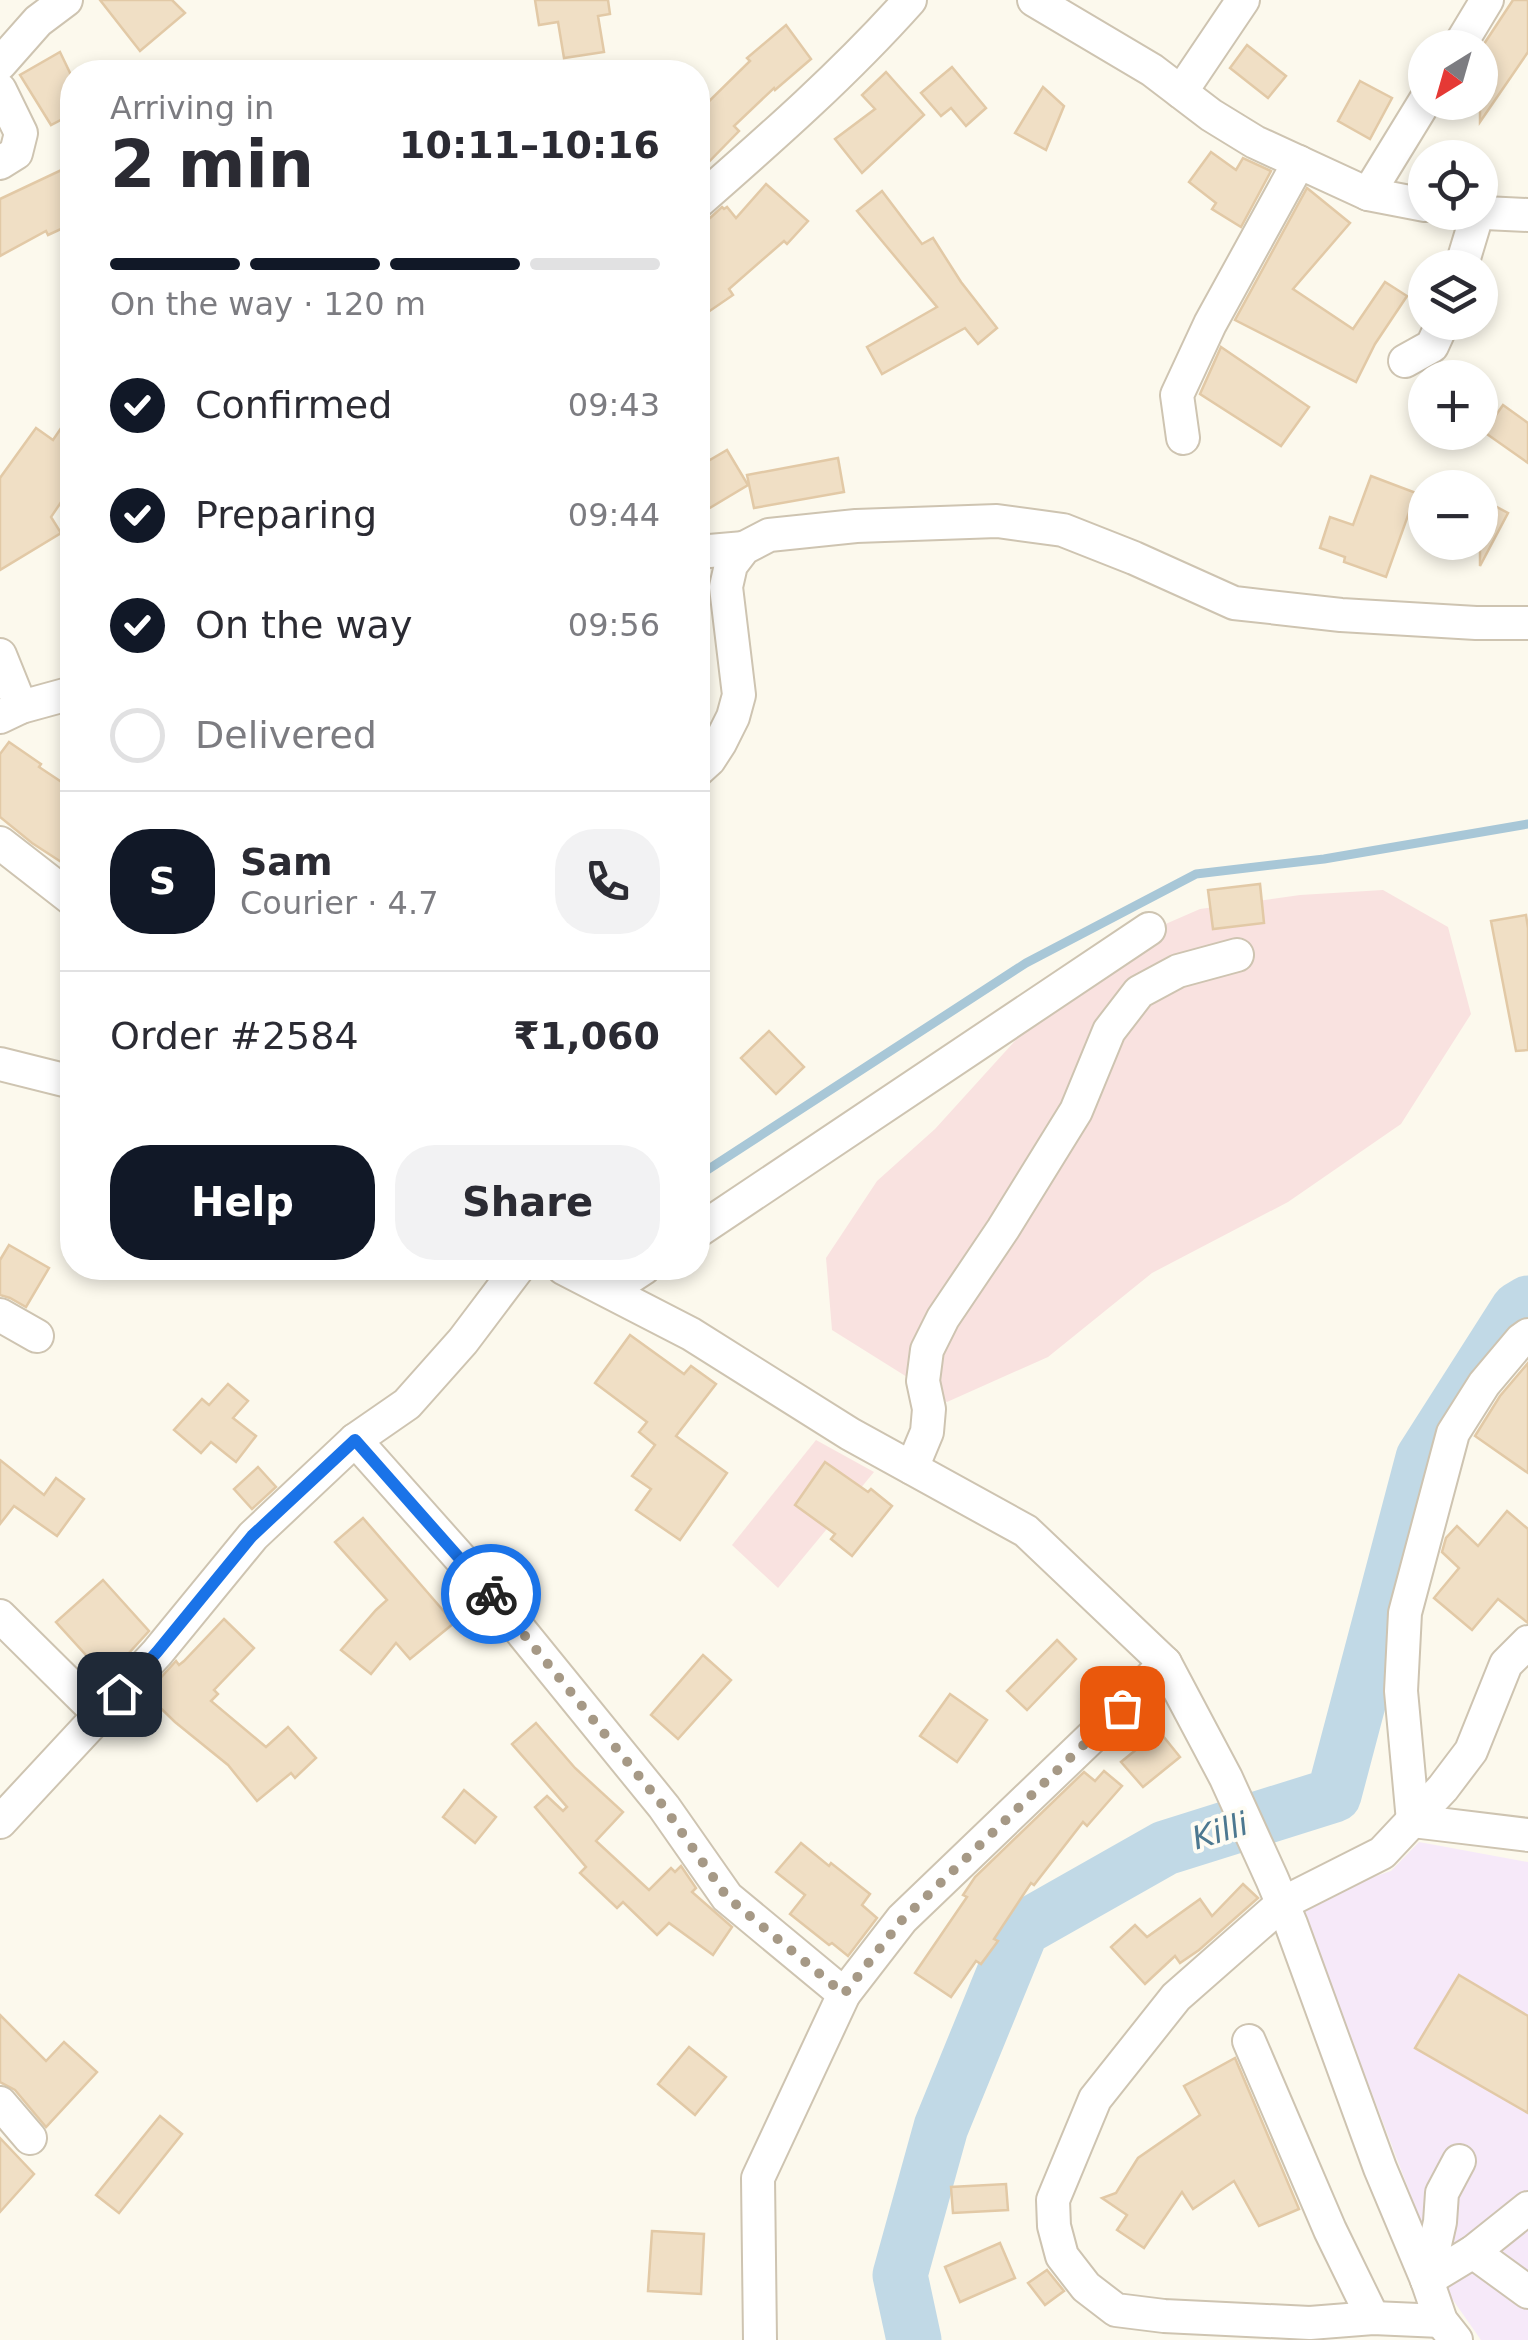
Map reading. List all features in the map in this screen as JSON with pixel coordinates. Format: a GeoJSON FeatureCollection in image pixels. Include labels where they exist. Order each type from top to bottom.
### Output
{"type":"FeatureCollection","features":[{"type":"Feature","properties":{"kind":"street"},"geometry":{"type":"LineString","coordinates":[[0,64],[38,22],[66,0]]}},
{"type":"Feature","properties":{"kind":"street"},"geometry":{"type":"LineString","coordinates":[[710,191],[823,89],[910,0]]}},
{"type":"Feature","properties":{"kind":"street"},"geometry":{"type":"LineString","coordinates":[[1034,0],[1152,70],[1255,142],[1368,194],[1408,202]]}},
{"type":"Feature","properties":{"kind":"street"},"geometry":{"type":"LineString","coordinates":[[1181,92],[1243,0]]}},
{"type":"Feature","properties":{"kind":"street"},"geometry":{"type":"LineString","coordinates":[[1468,30],[1486,0]]}},
{"type":"Feature","properties":{"kind":"street"},"geometry":{"type":"LineString","coordinates":[[0,90],[22,133],[16,153],[0,163]]}},
{"type":"Feature","properties":{"kind":"street"},"geometry":{"type":"LineString","coordinates":[[1368,194],[1413,120]]}},
{"type":"Feature","properties":{"kind":"street"},"geometry":{"type":"LineString","coordinates":[[1184,438],[1178,396],[1210,324],[1299,162]]}},
{"type":"Feature","properties":{"kind":"street"},"geometry":{"type":"LineString","coordinates":[[1498,214],[1528,215]]}},
{"type":"Feature","properties":{"kind":"street"},"geometry":{"type":"LineString","coordinates":[[1405,361],[1432,346],[1434,340]]}},
{"type":"Feature","properties":{"kind":"street"},"geometry":{"type":"LineString","coordinates":[[710,551],[744,548],[769,535],[804,531],[997,520],[1063,530],[1234,604],[1341,615],[1528,623]]}},
{"type":"Feature","properties":{"kind":"street"},"geometry":{"type":"LineString","coordinates":[[710,758],[733,717],[738,695],[726,588],[732,565],[744,548]]}},
{"type":"Feature","properties":{"kind":"street"},"geometry":{"type":"LineString","coordinates":[[0,654],[10,712],[60,697]]}},
{"type":"Feature","properties":{"kind":"street"},"geometry":{"type":"LineString","coordinates":[[0,843],[60,890]]}},
{"type":"Feature","properties":{"kind":"street"},"geometry":{"type":"LineString","coordinates":[[710,1223],[1149,929]]}},
{"type":"Feature","properties":{"kind":"street"},"geometry":{"type":"LineString","coordinates":[[912,1468],[928,1432],[929,1408],[923,1381],[927,1350],[943,1318],[1076,1111],[1109,1031],[1139,992],[1178,972],[1238,955]]}},
{"type":"Feature","properties":{"kind":"street"},"geometry":{"type":"LineString","coordinates":[[0,1064],[60,1079]]}},
{"type":"Feature","properties":{"kind":"street"},"geometry":{"type":"LineString","coordinates":[[0,1822],[157,1652],[252,1536],[355,1440],[406,1404],[463,1341],[509,1280]]}},
{"type":"Feature","properties":{"kind":"street"},"geometry":{"type":"LineString","coordinates":[[587,1280],[691,1334],[850,1434],[1026,1531],[1164,1663],[1226,1778],[1278,1891],[1380,2168],[1448,2330]]}},
{"type":"Feature","properties":{"kind":"street"},"geometry":{"type":"LineString","coordinates":[[609,1291],[626,1280]]}},
{"type":"Feature","properties":{"kind":"street"},"geometry":{"type":"LineString","coordinates":[[0,1315],[37,1336]]}},
{"type":"Feature","properties":{"kind":"street"},"geometry":{"type":"LineString","coordinates":[[1412,1821],[1401,1691],[1405,1613],[1453,1433],[1484,1384],[1528,1335]]}},
{"type":"Feature","properties":{"kind":"street"},"geometry":{"type":"LineString","coordinates":[[355,1440],[488,1590],[664,1807],[727,1897],[844,1994]]}},
{"type":"Feature","properties":{"kind":"street"},"geometry":{"type":"LineString","coordinates":[[0,1616],[100,1714]]}},
{"type":"Feature","properties":{"kind":"street"},"geometry":{"type":"LineString","coordinates":[[1448,2330],[1373,2318],[1310,2323],[1116,2310],[1086,2288],[1062,2256],[1054,2226],[1053,2200],[1096,2099],[1176,1997],[1278,1891],[1382,1854],[1443,1788],[1470,1751],[1506,1664],[1528,1642]]}},
{"type":"Feature","properties":{"kind":"street"},"geometry":{"type":"LineString","coordinates":[[760,2340],[758,2178],[844,1994],[902,1920],[1164,1663]]}},
{"type":"Feature","properties":{"kind":"street"},"geometry":{"type":"LineString","coordinates":[[1412,1821],[1528,1835]]}},
{"type":"Feature","properties":{"kind":"street"},"geometry":{"type":"LineString","coordinates":[[1249,2042],[1330,2230],[1373,2318]]}},
{"type":"Feature","properties":{"kind":"street"},"geometry":{"type":"LineString","coordinates":[[0,2103],[30,2138]]}},
{"type":"Feature","properties":{"kind":"street"},"geometry":{"type":"LineString","coordinates":[[1427,2280],[1442,2193],[1460,2160]]}},
{"type":"Feature","properties":{"kind":"street"},"geometry":{"type":"LineString","coordinates":[[1427,2280],[1473,2252],[1528,2208]]}},
{"type":"Feature","properties":{"kind":"street"},"geometry":{"type":"LineString","coordinates":[[1473,2252],[1528,2292]]}},
{"type":"Feature","properties":{"kind":"shaded area"},"geometry":{"type":"Polygon","coordinates":[[[1383,890],[1448,927],[1471,1014],[1401,1124],[1288,1202],[1152,1273],[1048,1357],[947,1402],[832,1330],[826,1258],[877,1181],[935,1129],[1092,956],[1200,909],[1300,895],[1383,890]]]}},
{"type":"Feature","properties":{"kind":"shaded area"},"geometry":{"type":"Polygon","coordinates":[[[816,1440],[874,1472],[778,1588],[732,1545],[816,1440]]]}},
{"type":"Feature","properties":{"kind":"shaded area"},"geometry":{"type":"Polygon","coordinates":[[[1419,1842],[1528,1862],[1528,2340],[1481,2340],[1448,2293],[1299,1902],[1391,1871],[1419,1842]]]}},
{"type":"Feature","properties":{"kind":"building"},"geometry":{"type":"Polygon","coordinates":[[[100,0],[172,0],[185,13],[140,51],[100,0]]]}},
{"type":"Feature","properties":{"kind":"building"},"geometry":{"type":"Polygon","coordinates":[[[535,0],[608,0],[610,14],[598,16],[604,52],[564,58],[558,22],[539,25],[535,0]]]}},
{"type":"Feature","properties":{"kind":"building"},"geometry":{"type":"Polygon","coordinates":[[[1513,0],[1528,0],[1528,52],[1498,96],[1498,30],[1493,30],[1513,0]]]}},
{"type":"Feature","properties":{"kind":"building"},"geometry":{"type":"Polygon","coordinates":[[[786,25],[811,59],[734,126],[739,131],[710,161],[710,100],[750,61],[747,58],[786,25]]]}},
{"type":"Feature","properties":{"kind":"building"},"geometry":{"type":"Polygon","coordinates":[[[1247,45],[1286,76],[1268,98],[1230,68],[1247,45]]]}},
{"type":"Feature","properties":{"kind":"building"},"geometry":{"type":"Polygon","coordinates":[[[60,52],[64,60],[60,60],[60,120],[51,125],[20,75],[60,52]]]}},
{"type":"Feature","properties":{"kind":"building"},"geometry":{"type":"Polygon","coordinates":[[[952,67],[986,108],[966,126],[951,108],[941,116],[921,93],[952,67]]]}},
{"type":"Feature","properties":{"kind":"building"},"geometry":{"type":"Polygon","coordinates":[[[886,72],[924,115],[862,173],[835,139],[875,109],[862,95],[886,72]]]}},
{"type":"Feature","properties":{"kind":"building"},"geometry":{"type":"Polygon","coordinates":[[[1360,81],[1392,98],[1370,139],[1338,121],[1360,81]]]}},
{"type":"Feature","properties":{"kind":"building"},"geometry":{"type":"Polygon","coordinates":[[[1043,87],[1064,106],[1046,150],[1015,133],[1043,87]]]}},
{"type":"Feature","properties":{"kind":"building"},"geometry":{"type":"Polygon","coordinates":[[[1211,152],[1236,170],[1243,158],[1271,171],[1241,227],[1212,209],[1216,203],[1189,182],[1211,152]]]}},
{"type":"Feature","properties":{"kind":"building"},"geometry":{"type":"Polygon","coordinates":[[[60,171],[60,230],[48,235],[46,231],[0,256],[0,199],[60,171]]]}},
{"type":"Feature","properties":{"kind":"building"},"geometry":{"type":"Polygon","coordinates":[[[766,184],[808,221],[787,244],[784,241],[729,289],[733,295],[710,311],[710,218],[727,207],[736,218],[766,184]]]}},
{"type":"Feature","properties":{"kind":"building"},"geometry":{"type":"Polygon","coordinates":[[[1307,188],[1350,223],[1293,289],[1353,329],[1385,282],[1407,296],[1375,344],[1356,382],[1235,320],[1307,188]]]}},
{"type":"Feature","properties":{"kind":"building"},"geometry":{"type":"Polygon","coordinates":[[[882,191],[922,244],[933,238],[997,328],[978,344],[965,328],[882,374],[867,347],[937,307],[857,211],[882,191]]]}},
{"type":"Feature","properties":{"kind":"building"},"geometry":{"type":"Polygon","coordinates":[[[1221,347],[1309,407],[1281,446],[1200,394],[1221,347]]]}},
{"type":"Feature","properties":{"kind":"building"},"geometry":{"type":"Polygon","coordinates":[[[1503,405],[1528,423],[1528,463],[1498,442],[1498,412],[1503,405]]]}},
{"type":"Feature","properties":{"kind":"building"},"geometry":{"type":"Polygon","coordinates":[[[36,428],[53,440],[60,430],[60,504],[51,517],[60,534],[0,570],[0,478],[36,428]]]}},
{"type":"Feature","properties":{"kind":"building"},"geometry":{"type":"Polygon","coordinates":[[[727,450],[748,485],[710,508],[710,460],[727,450]]]}},
{"type":"Feature","properties":{"kind":"building"},"geometry":{"type":"Polygon","coordinates":[[[838,458],[844,492],[754,508],[747,475],[838,458]]]}},
{"type":"Feature","properties":{"kind":"building"},"geometry":{"type":"Polygon","coordinates":[[[1371,476],[1408,490],[1408,515],[1386,577],[1344,562],[1345,557],[1320,548],[1330,517],[1353,525],[1371,476]]]}},
{"type":"Feature","properties":{"kind":"building"},"geometry":{"type":"Polygon","coordinates":[[[1498,508],[1508,513],[1498,532],[1498,508]]]}},
{"type":"Feature","properties":{"kind":"building"},"geometry":{"type":"Polygon","coordinates":[[[9,742],[60,781],[60,861],[0,817],[0,754],[9,742]]]}},
{"type":"Feature","properties":{"kind":"building"},"geometry":{"type":"Polygon","coordinates":[[[1260,884],[1264,923],[1213,929],[1208,890],[1260,884]]]}},
{"type":"Feature","properties":{"kind":"building"},"geometry":{"type":"Polygon","coordinates":[[[1526,915],[1528,1050],[1516,1051],[1491,921],[1526,915]]]}},
{"type":"Feature","properties":{"kind":"building"},"geometry":{"type":"Polygon","coordinates":[[[769,1031],[804,1067],[776,1094],[741,1058],[769,1031]]]}},
{"type":"Feature","properties":{"kind":"building"},"geometry":{"type":"Polygon","coordinates":[[[9,1245],[49,1268],[26,1307],[0,1295],[0,1260],[9,1245]]]}},
{"type":"Feature","properties":{"kind":"building"},"geometry":{"type":"Polygon","coordinates":[[[630,1335],[684,1374],[691,1366],[716,1384],[676,1436],[727,1473],[680,1540],[636,1510],[651,1489],[632,1476],[655,1445],[639,1432],[647,1422],[595,1383],[630,1335]]]}},
{"type":"Feature","properties":{"kind":"building"},"geometry":{"type":"Polygon","coordinates":[[[1528,1363],[1528,1473],[1475,1436],[1500,1396],[1528,1363]]]}},
{"type":"Feature","properties":{"kind":"building"},"geometry":{"type":"Polygon","coordinates":[[[228,1384],[248,1401],[233,1418],[256,1436],[236,1462],[211,1442],[201,1453],[174,1430],[202,1399],[209,1405],[228,1384]]]}},
{"type":"Feature","properties":{"kind":"building"},"geometry":{"type":"Polygon","coordinates":[[[0,1460],[44,1495],[56,1478],[84,1499],[57,1536],[14,1506],[0,1524],[0,1460]]]}},
{"type":"Feature","properties":{"kind":"building"},"geometry":{"type":"Polygon","coordinates":[[[825,1462],[892,1506],[852,1556],[831,1539],[835,1534],[795,1505],[825,1462]]]}},
{"type":"Feature","properties":{"kind":"building"},"geometry":{"type":"Polygon","coordinates":[[[258,1467],[276,1487],[252,1509],[234,1489],[258,1467]]]}},
{"type":"Feature","properties":{"kind":"building"},"geometry":{"type":"Polygon","coordinates":[[[1507,1511],[1528,1529],[1528,1623],[1498,1599],[1472,1630],[1434,1598],[1459,1568],[1442,1552],[1446,1538],[1457,1526],[1478,1546],[1507,1511]]]}},
{"type":"Feature","properties":{"kind":"building"},"geometry":{"type":"Polygon","coordinates":[[[363,1518],[454,1623],[410,1659],[396,1643],[371,1674],[341,1650],[387,1600],[335,1542],[363,1518]]]}},
{"type":"Feature","properties":{"kind":"building"},"geometry":{"type":"Polygon","coordinates":[[[103,1580],[149,1631],[105,1676],[56,1622],[103,1580]]]}},
{"type":"Feature","properties":{"kind":"building"},"geometry":{"type":"Polygon","coordinates":[[[224,1619],[254,1648],[214,1690],[218,1694],[211,1701],[266,1747],[288,1727],[316,1758],[295,1778],[291,1773],[257,1801],[228,1765],[146,1694],[224,1619]]]}},
{"type":"Feature","properties":{"kind":"building"},"geometry":{"type":"Polygon","coordinates":[[[1057,1640],[1076,1659],[1027,1710],[1007,1691],[1057,1640]]]}},
{"type":"Feature","properties":{"kind":"building"},"geometry":{"type":"Polygon","coordinates":[[[703,1655],[731,1680],[678,1739],[651,1715],[703,1655]]]}},
{"type":"Feature","properties":{"kind":"building"},"geometry":{"type":"Polygon","coordinates":[[[950,1694],[987,1720],[957,1762],[920,1736],[950,1694]]]}},
{"type":"Feature","properties":{"kind":"building"},"geometry":{"type":"Polygon","coordinates":[[[536,1723],[575,1768],[623,1812],[596,1841],[649,1890],[671,1868],[675,1872],[681,1866],[696,1888],[692,1892],[732,1927],[713,1955],[669,1923],[657,1935],[623,1902],[617,1908],[580,1873],[586,1867],[535,1807],[547,1796],[563,1811],[567,1807],[512,1744],[536,1723]]]}},
{"type":"Feature","properties":{"kind":"building"},"geometry":{"type":"Polygon","coordinates":[[[1159,1731],[1180,1757],[1143,1787],[1121,1762],[1159,1731]]]}},
{"type":"Feature","properties":{"kind":"building"},"geometry":{"type":"Polygon","coordinates":[[[1104,1771],[1122,1786],[1087,1826],[1083,1822],[1034,1885],[1031,1883],[994,1939],[998,1941],[981,1964],[976,1961],[951,1997],[915,1973],[967,1897],[963,1895],[975,1877],[1084,1772],[1095,1781],[1104,1771]]]}},
{"type":"Feature","properties":{"kind":"building"},"geometry":{"type":"Polygon","coordinates":[[[464,1790],[496,1817],[475,1843],[443,1817],[464,1790]]]}},
{"type":"Feature","properties":{"kind":"building"},"geometry":{"type":"Polygon","coordinates":[[[801,1843],[870,1894],[862,1905],[877,1918],[848,1956],[790,1914],[805,1895],[776,1872],[801,1843]]]}},
{"type":"Feature","properties":{"kind":"building"},"geometry":{"type":"Polygon","coordinates":[[[1243,1884],[1258,1898],[1199,1950],[1180,1963],[1175,1956],[1145,1984],[1111,1947],[1135,1925],[1147,1937],[1200,1899],[1212,1916],[1243,1884]]]}},
{"type":"Feature","properties":{"kind":"building"},"geometry":{"type":"Polygon","coordinates":[[[1459,1975],[1528,2016],[1528,2113],[1415,2048],[1459,1975]]]}},
{"type":"Feature","properties":{"kind":"building"},"geometry":{"type":"Polygon","coordinates":[[[0,2015],[46,2061],[64,2042],[97,2072],[46,2127],[15,2090],[0,2082],[0,2015]]]}},
{"type":"Feature","properties":{"kind":"building"},"geometry":{"type":"Polygon","coordinates":[[[689,2047],[726,2077],[695,2115],[658,2084],[689,2047]]]}},
{"type":"Feature","properties":{"kind":"building"},"geometry":{"type":"Polygon","coordinates":[[[1235,2058],[1299,2209],[1259,2226],[1234,2181],[1193,2209],[1182,2192],[1144,2248],[1117,2230],[1127,2215],[1102,2198],[1116,2193],[1138,2158],[1200,2115],[1184,2086],[1235,2058]]]}},
{"type":"Feature","properties":{"kind":"building"},"geometry":{"type":"Polygon","coordinates":[[[160,2116],[182,2134],[119,2213],[96,2195],[160,2116]]]}},
{"type":"Feature","properties":{"kind":"building"},"geometry":{"type":"Polygon","coordinates":[[[0,2138],[34,2174],[0,2212],[0,2138]]]}},
{"type":"Feature","properties":{"kind":"building"},"geometry":{"type":"Polygon","coordinates":[[[1006,2184],[1008,2210],[953,2213],[951,2187],[1006,2184]]]}},
{"type":"Feature","properties":{"kind":"building"},"geometry":{"type":"Polygon","coordinates":[[[652,2231],[704,2234],[701,2294],[648,2291],[652,2231]]]}},
{"type":"Feature","properties":{"kind":"building"},"geometry":{"type":"Polygon","coordinates":[[[1000,2243],[1015,2278],[960,2302],[945,2267],[1000,2243]]]}},
{"type":"Feature","properties":{"kind":"building"},"geometry":{"type":"Polygon","coordinates":[[[1047,2270],[1064,2291],[1045,2305],[1028,2283],[1047,2270]]]}},
{"type":"Feature","properties":{"kind":"waterway"},"geometry":{"type":"LineString","coordinates":[[710,1168],[1026,963],[1196,874],[1324,859],[1528,824]]}},
{"type":"Feature","properties":{"kind":"waterway","name":"Killi"},"geometry":{"type":"LineString","coordinates":[[914,2340],[900,2275],[941,2127],[1022,1929],[1165,1848],[1334,1795],[1423,1458],[1518,1309],[1528,1303]]}},
{"type":"Feature","properties":{"kind":"way so far"},"geometry":{"type":"LineString","coordinates":[[491,1594],[664,1807],[727,1897],[844,1994],[902,1920],[1122,1708]]}},
{"type":"Feature","properties":{"kind":"route"},"geometry":{"type":"LineString","coordinates":[[119,1694],[252,1536],[355,1440],[491,1594]]}}]}
